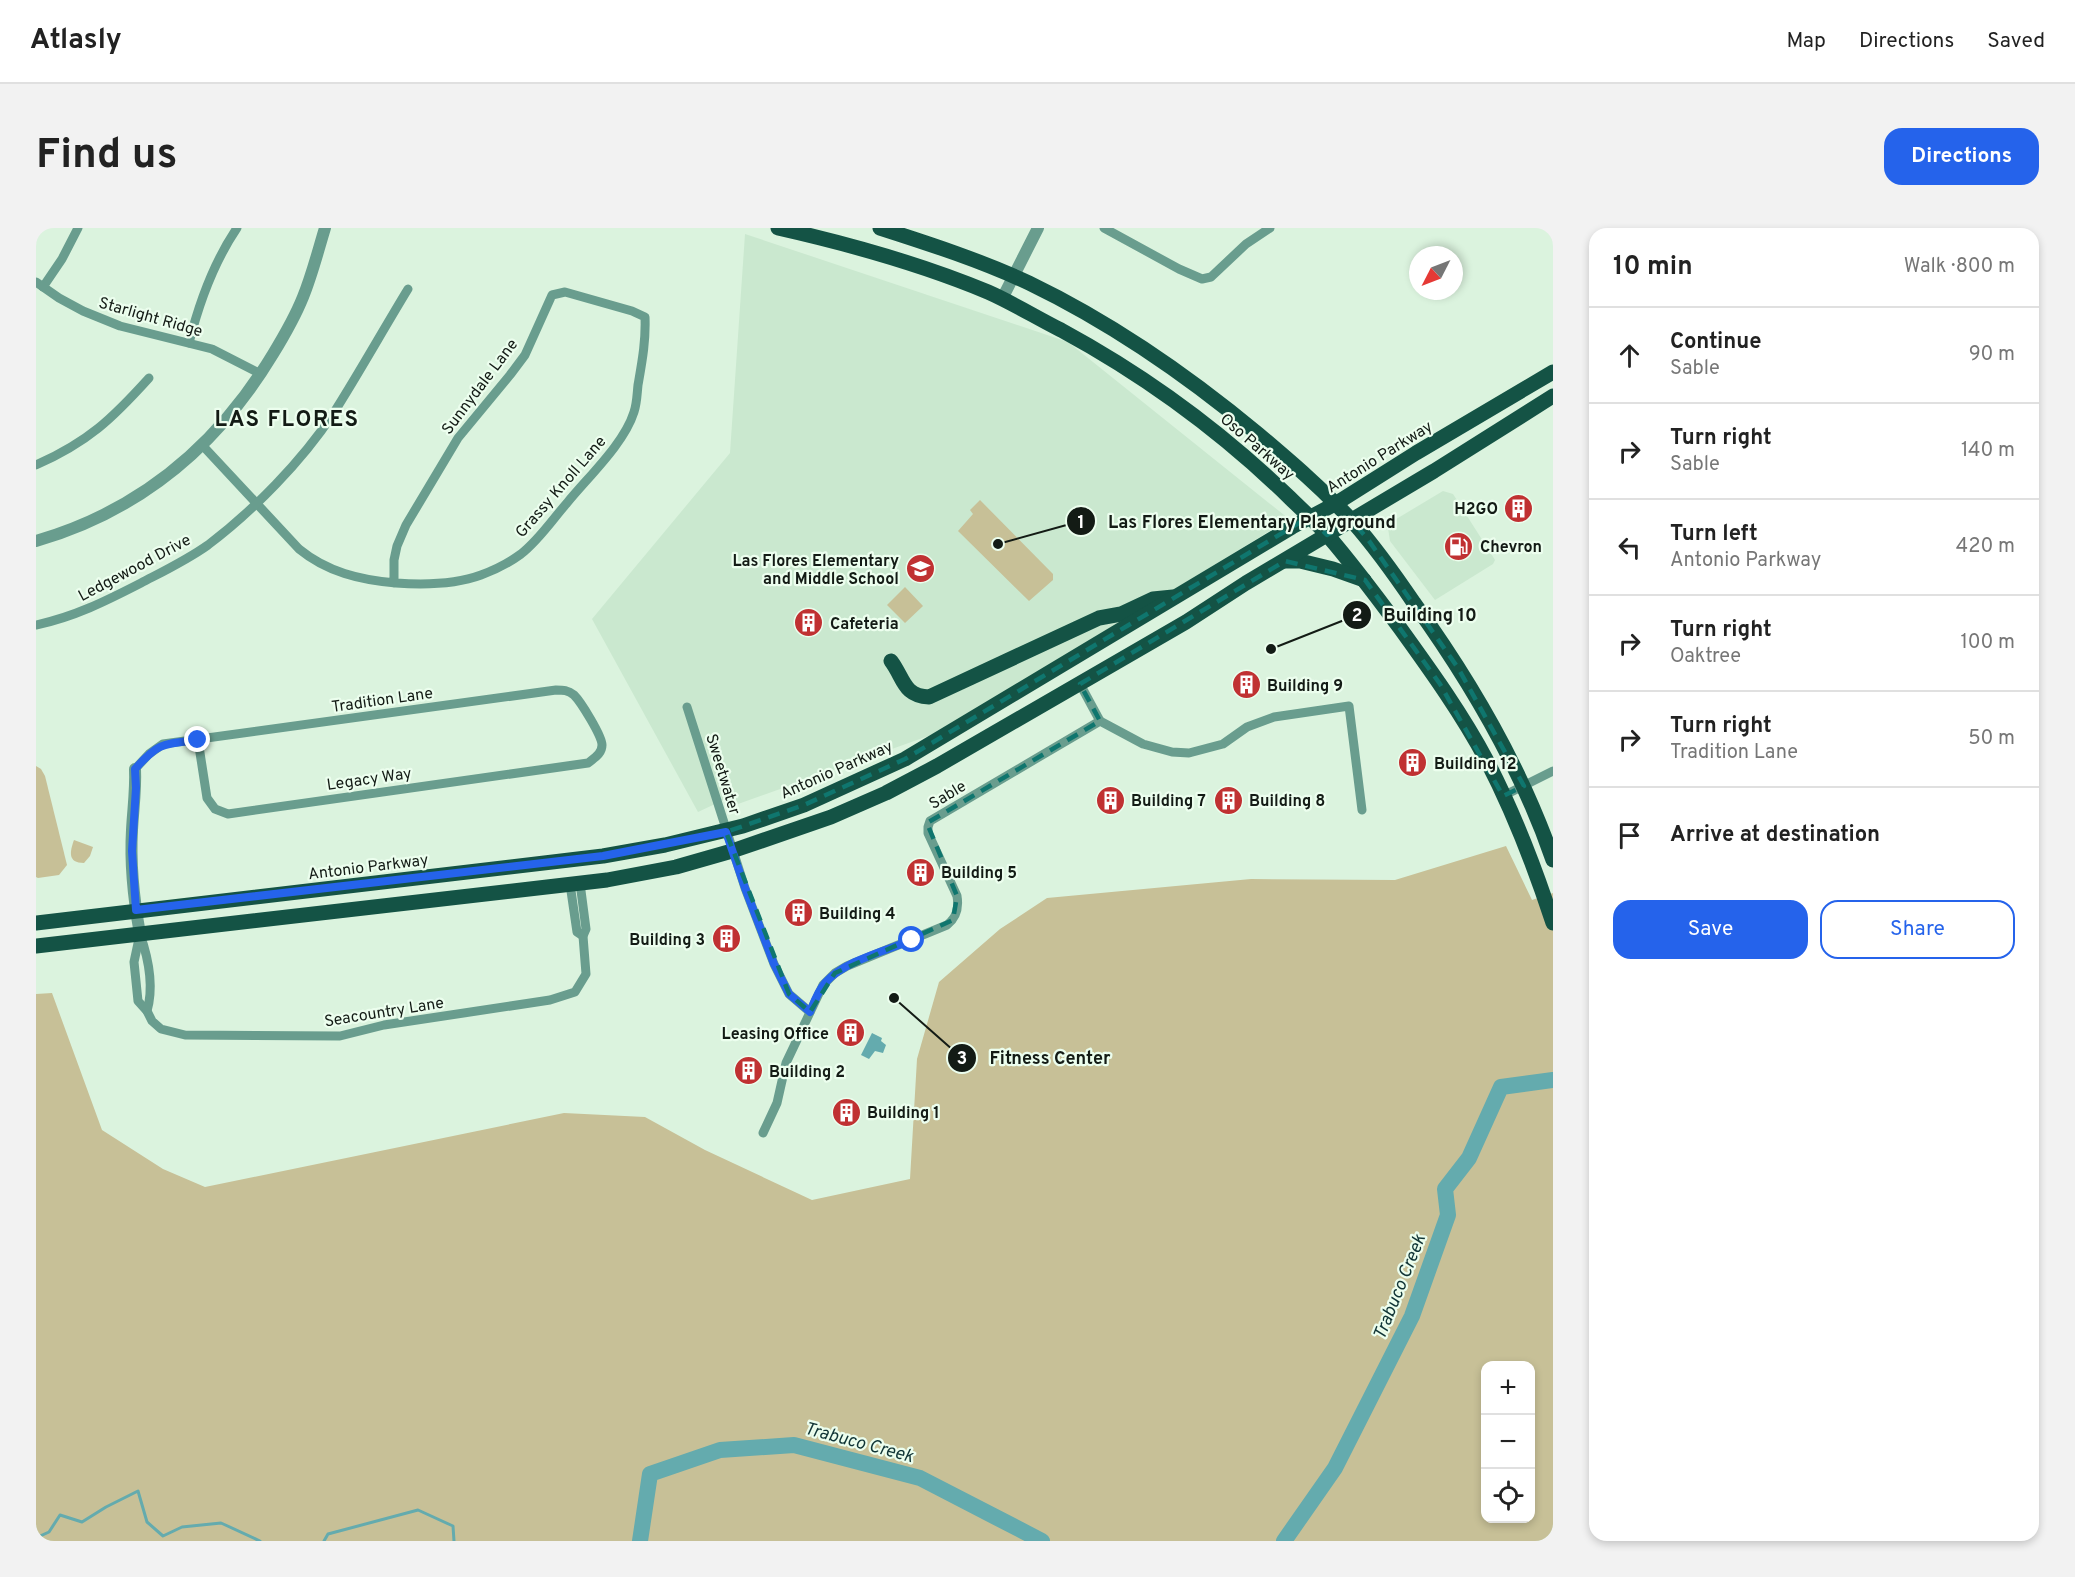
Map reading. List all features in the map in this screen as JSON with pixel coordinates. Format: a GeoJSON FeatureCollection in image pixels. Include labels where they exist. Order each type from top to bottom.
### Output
{"type":"FeatureCollection","features":[{"type":"Feature","properties":{"kind":"main road","name":"Oso Parkway"},"geometry":{"type":"LineString","coordinates":[[778,228],[825,238],[876,253],[1002,299],[1106,354],[1157,387],[1235,447],[1327,535],[1365,580],[1440,684],[1486,759],[1527,850],[1553,923]]}},
{"type":"Feature","properties":{"kind":"main road","name":"Oso Parkway"},"geometry":{"type":"LineString","coordinates":[[880,228],[1013,276],[1101,322],[1182,374],[1288,459],[1352,521],[1382,557],[1438,637],[1489,718],[1524,786],[1553,860]]}},
{"type":"Feature","properties":{"kind":"main road","name":"Antonio Parkway"},"geometry":{"type":"LineString","coordinates":[[36,923],[603,856],[726,832],[804,805],[905,759],[1553,372]]}},
{"type":"Feature","properties":{"kind":"main road"},"geometry":{"type":"LineString","coordinates":[[36,946],[575,884],[676,867],[732,851],[831,817],[886,793],[947,761],[1080,684],[1352,521],[1553,396]]}},
{"type":"Feature","properties":{"kind":"main road"},"geometry":{"type":"LineString","coordinates":[[1509,399],[1516,410],[1510,417],[1511,423]]}},
{"type":"Feature","properties":{"kind":"main road"},"geometry":{"type":"LineString","coordinates":[[1286,561],[1300,561],[1365,580]]}},
{"type":"Feature","properties":{"kind":"main road"},"geometry":{"type":"LineString","coordinates":[[891,661],[905,686],[912,693],[929,697],[1100,618],[1121,614],[1153,599],[1176,597]]}},
{"type":"Feature","properties":{"kind":"street"},"geometry":{"type":"LineString","coordinates":[[39,284],[62,259],[78,228]]}},
{"type":"Feature","properties":{"kind":"street"},"geometry":{"type":"LineString","coordinates":[[189,343],[196,315],[208,285],[225,245],[237,228]]}},
{"type":"Feature","properties":{"kind":"street"},"geometry":{"type":"LineString","coordinates":[[36,541],[86,524],[113,510],[144,491],[203,446],[238,406],[261,374],[290,326],[303,297],[326,228]]}},
{"type":"Feature","properties":{"kind":"street"},"geometry":{"type":"LineString","coordinates":[[1002,299],[1038,228]]}},
{"type":"Feature","properties":{"kind":"street"},"geometry":{"type":"LineString","coordinates":[[1104,228],[1202,279],[1211,277],[1246,244],[1269,228]]}},
{"type":"Feature","properties":{"kind":"street","name":"Starlight Ridge"},"geometry":{"type":"LineString","coordinates":[[39,284],[83,311],[120,326],[212,349],[261,374]]}},
{"type":"Feature","properties":{"kind":"street","name":"Ledgewood Drive"},"geometry":{"type":"LineString","coordinates":[[36,625],[64,619],[88,610],[185,560],[208,544],[255,503],[297,461],[332,414],[408,289]]}},
{"type":"Feature","properties":{"kind":"street","name":"Sunnydale Lane"},"geometry":{"type":"LineString","coordinates":[[394,583],[394,560],[406,525],[458,438],[525,355],[552,295],[565,292],[632,311],[645,317]]}},
{"type":"Feature","properties":{"kind":"street","name":"Grassy Knoll Lane"},"geometry":{"type":"LineString","coordinates":[[203,446],[299,549],[318,563],[350,576],[394,583],[438,584],[480,575],[520,554],[536,540],[626,429],[634,412],[636,401],[646,338],[645,317]]}},
{"type":"Feature","properties":{"kind":"street"},"geometry":{"type":"LineString","coordinates":[[36,465],[92,435],[118,412],[149,378]]}},
{"type":"Feature","properties":{"kind":"street"},"geometry":{"type":"LineString","coordinates":[[1080,684],[1100,721],[1143,744],[1172,752],[1189,753],[1207,750],[1223,744],[1247,727],[1274,717],[1349,706],[1362,810]]}},
{"type":"Feature","properties":{"kind":"street","name":"Tradition Lane"},"geometry":{"type":"LineString","coordinates":[[135,769],[148,754],[163,744],[566,690],[575,696],[600,735],[602,745],[598,755]]}},
{"type":"Feature","properties":{"kind":"street","name":"Sweetwater"},"geometry":{"type":"LineString","coordinates":[[687,707],[732,851]]}},
{"type":"Feature","properties":{"kind":"street","name":"Sable"},"geometry":{"type":"LineString","coordinates":[[763,1133],[777,1103],[786,1063],[823,985],[835,973],[847,966],[947,925],[953,920],[959,905],[957,896],[928,833],[930,821],[1100,721]]}},
{"type":"Feature","properties":{"kind":"street","name":"Legacy Way"},"geometry":{"type":"LineString","coordinates":[[198,740],[207,798],[215,809],[228,814],[588,763],[598,755]]}},
{"type":"Feature","properties":{"kind":"street"},"geometry":{"type":"LineString","coordinates":[[135,769],[132,851],[140,934]]}},
{"type":"Feature","properties":{"kind":"street"},"geometry":{"type":"LineString","coordinates":[[1503,796],[1553,771]]}},
{"type":"Feature","properties":{"kind":"street"},"geometry":{"type":"LineString","coordinates":[[732,851],[774,964],[789,994],[810,1012]]}},
{"type":"Feature","properties":{"kind":"street","name":"Seacountry Lane"},"geometry":{"type":"LineString","coordinates":[[140,934],[134,962],[138,1001],[152,1021],[161,1029],[185,1035],[340,1036],[384,1025],[550,1000],[575,992],[586,974],[583,936],[577,932],[575,884]]}},
{"type":"Feature","properties":{"kind":"highlighted area"},"geometry":{"type":"Polygon","coordinates":[[[1309,517],[1327,535],[1352,521],[1367,538],[1458,668],[1524,786],[1503,796],[1440,684],[1365,580],[1285,561],[1080,684],[1100,721],[927,823],[957,896],[953,920],[835,973],[810,1012],[789,994],[726,832],[804,805],[905,759],[1309,517]]]}},
{"type":"Feature","properties":{"kind":"shaded area","name":"Las Flores Elementary and Middle School"},"geometry":{"type":"Polygon","coordinates":[[[745,234],[1068,342],[1289,519],[945,730],[738,804],[730,797],[698,812],[592,619],[730,453],[745,234]]]}},
{"type":"Feature","properties":{"kind":"shaded area"},"geometry":{"type":"Polygon","coordinates":[[[1443,491],[1453,494],[1495,560],[1493,564],[1435,600],[1390,541],[1388,528],[1393,521],[1443,491]]]}},
{"type":"Feature","properties":{"kind":"shaded area"},"geometry":{"type":"Polygon","coordinates":[[[980,500],[1053,574],[1053,580],[1029,601],[958,531],[973,514],[970,510],[980,500]]]}},
{"type":"Feature","properties":{"kind":"shaded area"},"geometry":{"type":"Polygon","coordinates":[[[905,587],[923,606],[905,623],[887,605],[905,587]]]}},
{"type":"Feature","properties":{"kind":"shaded area"},"geometry":{"type":"Polygon","coordinates":[[[36,766],[45,776],[67,865],[59,875],[38,878],[36,877],[36,766]]]}},
{"type":"Feature","properties":{"kind":"shaded area"},"geometry":{"type":"Polygon","coordinates":[[[74,840],[93,847],[84,863],[72,859],[74,840]]]}},
{"type":"Feature","properties":{"kind":"shaded area"},"geometry":{"type":"Polygon","coordinates":[[[1506,846],[1532,900],[1553,893],[1553,1541],[36,1541],[36,994],[52,993],[102,1130],[163,1169],[205,1187],[564,1113],[645,1117],[705,1150],[812,1200],[910,1179],[917,1059],[939,982],[1000,929],[1047,898],[1251,879],[1395,880],[1506,846]]]}},
{"type":"Feature","properties":{"kind":"water"},"geometry":{"type":"Polygon","coordinates":[[[872,1033],[882,1038],[881,1041],[886,1045],[883,1053],[875,1051],[869,1059],[861,1055],[872,1033]]]}},
{"type":"Feature","properties":{"kind":"waterway","name":"Trabuco Creek"},"geometry":{"type":"LineString","coordinates":[[1284,1541],[1335,1468],[1412,1316],[1448,1215],[1445,1189],[1469,1158],[1501,1087],[1553,1080]]}},
{"type":"Feature","properties":{"kind":"waterway","name":"Trabuco Creek"},"geometry":{"type":"LineString","coordinates":[[640,1541],[650,1474],[720,1450],[794,1445],[920,1478],[1042,1541]]}},
{"type":"Feature","properties":{"kind":"waterway"},"geometry":{"type":"LineString","coordinates":[[36,1538],[49,1532],[60,1515],[82,1522],[138,1491],[147,1522],[163,1536],[182,1527],[221,1523],[260,1541]]}},
{"type":"Feature","properties":{"kind":"waterway"},"geometry":{"type":"LineString","coordinates":[[324,1541],[328,1534],[418,1510],[453,1526],[454,1541]]}},
{"type":"Feature","properties":{"kind":"place","name":"H2GO"},"geometry":{"type":"Point","coordinates":[1519,508]}},
{"type":"Feature","properties":{"kind":"place","name":"Las Flores Elementary Playground"},"geometry":{"type":"Point","coordinates":[998,544]}},
{"type":"Feature","properties":{"kind":"place","name":"Chevron"},"geometry":{"type":"Point","coordinates":[1459,546]}},
{"type":"Feature","properties":{"kind":"place","name":"Las Flores Elementary and Middle School"},"geometry":{"type":"Point","coordinates":[920,569]}},
{"type":"Feature","properties":{"kind":"place","name":"Cafeteria"},"geometry":{"type":"Point","coordinates":[809,623]}},
{"type":"Feature","properties":{"kind":"place","name":"Building 10"},"geometry":{"type":"Point","coordinates":[1271,649]}},
{"type":"Feature","properties":{"kind":"place","name":"Building 9"},"geometry":{"type":"Point","coordinates":[1246,685]}},
{"type":"Feature","properties":{"kind":"place","name":"Building 12"},"geometry":{"type":"Point","coordinates":[1413,763]}},
{"type":"Feature","properties":{"kind":"place","name":"Building 7"},"geometry":{"type":"Point","coordinates":[1110,800]}},
{"type":"Feature","properties":{"kind":"place","name":"Building 8"},"geometry":{"type":"Point","coordinates":[1228,800]}},
{"type":"Feature","properties":{"kind":"place","name":"Building 5"},"geometry":{"type":"Point","coordinates":[920,872]}},
{"type":"Feature","properties":{"kind":"place","name":"Building 4"},"geometry":{"type":"Point","coordinates":[798,913]}},
{"type":"Feature","properties":{"kind":"place","name":"Building 3"},"geometry":{"type":"Point","coordinates":[726,939]}},
{"type":"Feature","properties":{"kind":"place","name":"Fitness Center"},"geometry":{"type":"Point","coordinates":[894,998]}},
{"type":"Feature","properties":{"kind":"place","name":"Leasing Office"},"geometry":{"type":"Point","coordinates":[850,1033]}},
{"type":"Feature","properties":{"kind":"place","name":"Building 2"},"geometry":{"type":"Point","coordinates":[748,1071]}},
{"type":"Feature","properties":{"kind":"place","name":"Building 1"},"geometry":{"type":"Point","coordinates":[846,1112]}},
{"type":"Feature","properties":{"kind":"district","name":"LAS FLORES"},"geometry":{"type":"Point","coordinates":[287,418]}},
{"type":"Feature","properties":{"kind":"route"},"geometry":{"type":"LineString","coordinates":[[198,740],[163,744],[148,754],[135,769],[132,851],[136,910],[603,856],[726,832],[774,964],[789,994],[810,1012],[823,985],[835,973],[912,940]]}}]}
